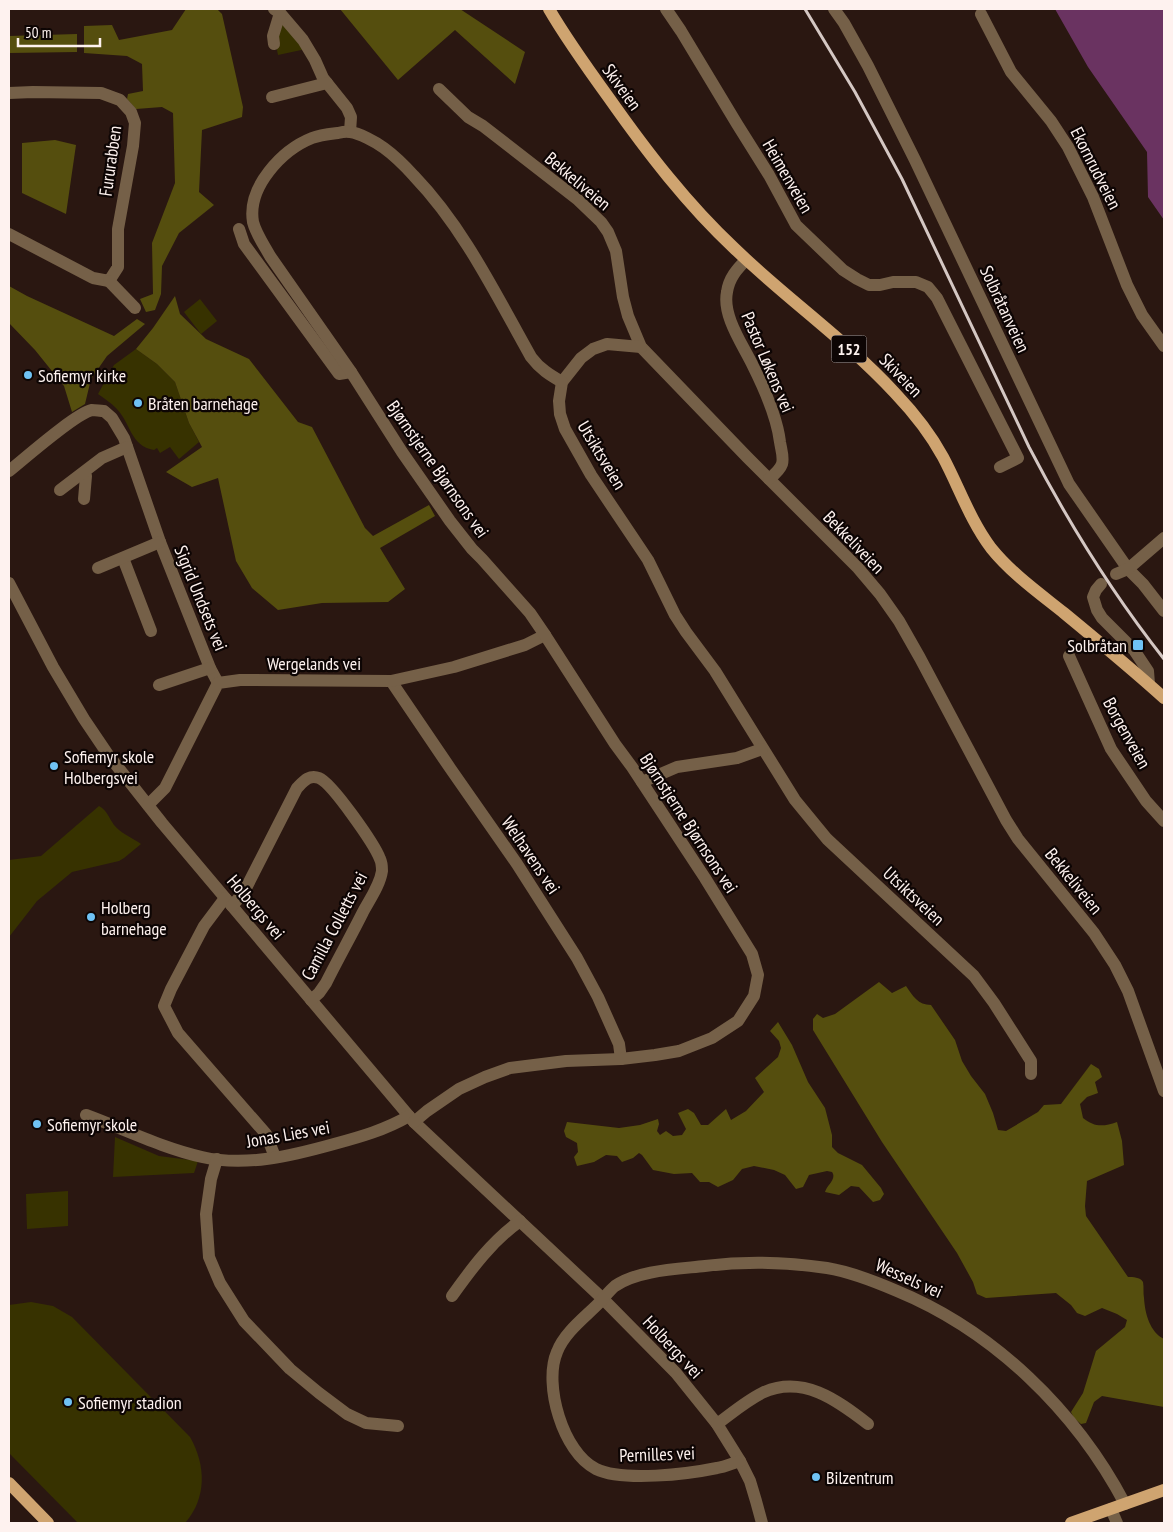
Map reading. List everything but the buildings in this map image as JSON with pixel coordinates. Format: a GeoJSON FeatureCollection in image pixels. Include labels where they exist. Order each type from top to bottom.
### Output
{"type":"FeatureCollection","features":[{"type":"Feature","properties":{"kind":"main road","name":"Skiveien"},"geometry":{"type":"LineString","coordinates":[[549,9],[584,63],[648,152],[692,206],[746,260],[862,360],[917,417],[942,456],[978,529],[1005,563],[1164,698]]}},
{"type":"Feature","properties":{"kind":"main road"},"geometry":{"type":"LineString","coordinates":[[9,1483],[48,1523]]}},
{"type":"Feature","properties":{"kind":"main road"},"geometry":{"type":"LineString","coordinates":[[1071,1523],[1164,1490]]}},
{"type":"Feature","properties":{"kind":"street","name":"Heimenveien"},"geometry":{"type":"LineString","coordinates":[[666,9],[681,30],[769,175],[796,225],[843,270],[856,279],[870,285],[916,282],[928,287],[937,298],[1018,458],[1000,467]]}},
{"type":"Feature","properties":{"kind":"street","name":"Solbråtanveien"},"geometry":{"type":"LineString","coordinates":[[834,9],[868,66],[1069,484],[1128,568],[1164,611]]}},
{"type":"Feature","properties":{"kind":"street"},"geometry":{"type":"LineString","coordinates":[[274,44],[273,36],[277,11]]}},
{"type":"Feature","properties":{"kind":"street"},"geometry":{"type":"LineString","coordinates":[[277,11],[308,47],[327,83],[350,113],[350,132],[384,148],[405,166],[455,224],[531,357],[538,366],[562,382],[581,358],[593,349],[607,344],[641,347]]}},
{"type":"Feature","properties":{"kind":"street","name":"Ekornrudveien"},"geometry":{"type":"LineString","coordinates":[[981,14],[1011,72],[1051,121],[1068,147],[1093,196],[1127,285],[1142,315],[1164,346]]}},
{"type":"Feature","properties":{"kind":"street"},"geometry":{"type":"LineString","coordinates":[[272,97],[327,83]]}},
{"type":"Feature","properties":{"kind":"street","name":"Bekkeliveien"},"geometry":{"type":"LineString","coordinates":[[440,89],[468,117],[483,126],[577,199],[601,222],[616,250],[623,297],[628,316],[641,347],[858,568],[880,594],[899,621],[1006,820],[1027,850],[1094,933],[1115,965],[1128,992],[1164,1090]]}},
{"type":"Feature","properties":{"kind":"street","name":"Fururabben"},"geometry":{"type":"LineString","coordinates":[[9,93],[101,93],[120,100],[131,112],[135,123],[133,146],[118,229],[118,267],[109,282]]}},
{"type":"Feature","properties":{"kind":"street","name":"Bjørnstjerne Bjørnsons vei"},"geometry":{"type":"LineString","coordinates":[[350,132],[332,133],[312,138],[279,159],[260,183],[253,208],[254,222],[260,239],[450,521],[472,549],[530,613],[545,635],[705,878],[752,954],[758,975],[754,996],[738,1020],[712,1038],[679,1050],[621,1059],[566,1060],[510,1068],[459,1089],[411,1119]]}},
{"type":"Feature","properties":{"kind":"street"},"geometry":{"type":"LineString","coordinates":[[239,229],[244,244],[339,374],[351,372]]}},
{"type":"Feature","properties":{"kind":"street"},"geometry":{"type":"LineString","coordinates":[[9,234],[93,278],[109,282],[136,308]]}},
{"type":"Feature","properties":{"kind":"street","name":"Pastor Løkens vei"},"geometry":{"type":"LineString","coordinates":[[746,260],[737,269],[726,293],[728,312],[737,336],[753,366],[779,434],[783,458],[781,466],[769,479]]}},
{"type":"Feature","properties":{"kind":"street","name":"Utsiktsveien"},"geometry":{"type":"LineString","coordinates":[[562,382],[559,401],[560,414],[565,429],[592,475],[648,560],[675,615],[714,671],[795,800],[828,839],[974,976],[994,1003],[1031,1061],[1031,1074]]}},
{"type":"Feature","properties":{"kind":"street","name":"Sigrid Undsets vei"},"geometry":{"type":"LineString","coordinates":[[9,471],[82,414],[91,410],[104,411],[112,418],[119,428],[127,447],[152,514],[160,542],[210,668],[218,683]]}},
{"type":"Feature","properties":{"kind":"street"},"geometry":{"type":"LineString","coordinates":[[60,490],[102,458],[127,447]]}},
{"type":"Feature","properties":{"kind":"street"},"geometry":{"type":"LineString","coordinates":[[84,473],[86,476],[84,500]]}},
{"type":"Feature","properties":{"kind":"street"},"geometry":{"type":"LineString","coordinates":[[1116,574],[1128,568],[1164,538]]}},
{"type":"Feature","properties":{"kind":"street","name":"Sigrid Undsets vei"},"geometry":{"type":"LineString","coordinates":[[98,568],[160,542]]}},
{"type":"Feature","properties":{"kind":"street"},"geometry":{"type":"LineString","coordinates":[[123,558],[152,631]]}},
{"type":"Feature","properties":{"kind":"street","name":"Holbergs vei"},"geometry":{"type":"LineString","coordinates":[[9,582],[45,652],[84,719],[109,756],[148,805],[411,1119],[603,1299],[676,1373],[717,1424],[740,1461],[752,1487],[762,1523]]}},
{"type":"Feature","properties":{"kind":"street"},"geometry":{"type":"LineString","coordinates":[[1101,584],[1093,597],[1097,610],[1102,618],[1134,650],[1148,670],[1149,684]]}},
{"type":"Feature","properties":{"kind":"street","name":"Wergelands vei"},"geometry":{"type":"LineString","coordinates":[[218,683],[240,680],[391,682],[454,667],[525,645],[545,635]]}},
{"type":"Feature","properties":{"kind":"street","name":"Borgenveien"},"geometry":{"type":"LineString","coordinates":[[1069,656],[1112,749],[1146,801],[1164,821]]}},
{"type":"Feature","properties":{"kind":"street","name":"Sigrid Undsets vei"},"geometry":{"type":"LineString","coordinates":[[159,685],[210,668]]}},
{"type":"Feature","properties":{"kind":"street","name":"Welhavens vei"},"geometry":{"type":"LineString","coordinates":[[391,682],[518,864],[577,958],[598,997],[619,1044],[621,1059]]}},
{"type":"Feature","properties":{"kind":"street"},"geometry":{"type":"LineString","coordinates":[[148,805],[166,788],[218,683]]}},
{"type":"Feature","properties":{"kind":"street"},"geometry":{"type":"LineString","coordinates":[[642,782],[677,767],[737,758],[762,749]]}},
{"type":"Feature","properties":{"kind":"street","name":"Camilla Colletts vei"},"geometry":{"type":"LineString","coordinates":[[229,902],[244,892],[297,788],[304,780],[312,777],[320,778],[331,788],[370,841],[381,860],[382,868],[380,879],[372,897],[326,983],[311,1000]]}},
{"type":"Feature","properties":{"kind":"street"},"geometry":{"type":"LineString","coordinates":[[229,902],[204,926],[170,989],[164,1006],[178,1033],[266,1134],[275,1157]]}},
{"type":"Feature","properties":{"kind":"street","name":"Jonas Lies vei"},"geometry":{"type":"LineString","coordinates":[[86,1115],[180,1151],[202,1157],[251,1160],[293,1155],[367,1135],[411,1119]]}},
{"type":"Feature","properties":{"kind":"street"},"geometry":{"type":"LineString","coordinates":[[217,1159],[211,1179],[206,1214],[210,1257],[220,1283],[244,1322],[290,1369],[347,1414],[366,1423],[398,1426]]}},
{"type":"Feature","properties":{"kind":"street"},"geometry":{"type":"LineString","coordinates":[[452,1296],[477,1261],[512,1226],[520,1221]]}},
{"type":"Feature","properties":{"kind":"street","name":"Wessels vei"},"geometry":{"type":"LineString","coordinates":[[603,1299],[613,1287],[634,1277],[714,1264],[755,1262],[827,1268],[857,1275],[882,1284],[923,1302],[946,1315],[980,1337],[1022,1371],[1057,1407],[1079,1434],[1125,1504]]}},
{"type":"Feature","properties":{"kind":"street","name":"Pernilles vei"},"geometry":{"type":"LineString","coordinates":[[603,1299],[564,1339],[556,1352],[552,1367],[554,1393],[559,1417],[568,1441],[584,1460],[593,1468],[604,1473],[634,1476],[689,1473],[720,1468],[740,1461]]}},
{"type":"Feature","properties":{"kind":"street"},"geometry":{"type":"LineString","coordinates":[[717,1424],[762,1393],[783,1386],[806,1388],[819,1393],[847,1408],[868,1424]]}},
{"type":"Feature","properties":{"kind":"street"},"geometry":{"type":"LineString","coordinates":[[1111,1509],[1117,1523]]}},
{"type":"Feature","properties":{"kind":"shaded area"},"geometry":{"type":"Polygon","coordinates":[[[186,9],[217,9],[222,14],[243,107],[242,117],[202,130],[199,192],[214,205],[179,233],[162,266],[161,294],[155,310],[146,312],[140,299],[153,294],[152,243],[175,183],[173,113],[162,107],[136,109],[127,99],[128,94],[143,91],[142,64],[127,56],[84,53],[84,26],[112,25],[119,40],[172,30],[186,9]]]}},
{"type":"Feature","properties":{"kind":"shaded area"},"geometry":{"type":"Polygon","coordinates":[[[340,9],[460,9],[525,52],[515,84],[455,30],[398,80],[340,9]]]}},
{"type":"Feature","properties":{"kind":"shaded area"},"geometry":{"type":"Polygon","coordinates":[[[1055,9],[1164,9],[1164,220],[1148,197],[1147,152],[1088,67],[1055,9]]]}},
{"type":"Feature","properties":{"kind":"shaded area"},"geometry":{"type":"Polygon","coordinates":[[[280,19],[306,49],[278,55],[276,45],[280,19]]]}},
{"type":"Feature","properties":{"kind":"shaded area"},"geometry":{"type":"Polygon","coordinates":[[[77,34],[77,52],[9,53],[9,36],[77,34]]]}},
{"type":"Feature","properties":{"kind":"shaded area"},"geometry":{"type":"Polygon","coordinates":[[[55,140],[76,145],[66,214],[22,193],[22,143],[55,140]]]}},
{"type":"Feature","properties":{"kind":"shaded area"},"geometry":{"type":"Polygon","coordinates":[[[9,286],[114,336],[137,319],[145,324],[107,356],[91,379],[85,404],[72,412],[64,386],[35,350],[9,323],[9,286]]]}},
{"type":"Feature","properties":{"kind":"shaded area"},"geometry":{"type":"Polygon","coordinates":[[[175,296],[180,314],[206,339],[249,359],[298,422],[312,427],[365,528],[373,536],[429,505],[435,516],[380,548],[405,589],[388,602],[322,603],[278,610],[252,588],[236,561],[218,478],[192,487],[166,472],[202,447],[189,423],[175,382],[157,364],[136,349],[175,296]]]}},
{"type":"Feature","properties":{"kind":"shaded area"},"geometry":{"type":"Polygon","coordinates":[[[200,299],[217,321],[201,334],[184,312],[200,299]]]}},
{"type":"Feature","properties":{"kind":"shaded area"},"geometry":{"type":"Polygon","coordinates":[[[136,349],[157,364],[175,382],[189,423],[199,442],[179,459],[170,447],[160,453],[157,448],[154,450],[140,444],[116,408],[98,394],[114,365],[136,349]]]}},
{"type":"Feature","properties":{"kind":"shaded area"},"geometry":{"type":"Polygon","coordinates":[[[99,806],[106,812],[117,828],[141,844],[119,861],[72,872],[37,901],[9,937],[9,860],[41,856],[99,806]]]}},
{"type":"Feature","properties":{"kind":"shaded area"},"geometry":{"type":"Polygon","coordinates":[[[879,982],[892,993],[906,986],[919,1002],[931,1005],[955,1040],[962,1061],[971,1076],[985,1094],[998,1130],[1006,1131],[1038,1112],[1044,1105],[1061,1104],[1091,1064],[1099,1069],[1102,1077],[1095,1082],[1098,1093],[1087,1097],[1080,1104],[1083,1118],[1099,1125],[1117,1122],[1122,1141],[1124,1165],[1087,1181],[1086,1216],[1128,1277],[1138,1278],[1143,1282],[1149,1322],[1155,1332],[1164,1339],[1164,1407],[1102,1396],[1094,1402],[1086,1423],[1081,1424],[1074,1418],[1071,1412],[1083,1393],[1096,1351],[1125,1327],[1127,1320],[1102,1308],[1085,1316],[1077,1313],[1071,1305],[1056,1293],[986,1298],[977,1294],[973,1282],[957,1253],[882,1142],[813,1030],[813,1019],[817,1014],[823,1018],[835,1014],[879,982]]]}},
{"type":"Feature","properties":{"kind":"shaded area"},"geometry":{"type":"Polygon","coordinates":[[[778,1022],[792,1045],[808,1082],[825,1108],[832,1135],[832,1147],[838,1153],[862,1165],[881,1188],[884,1194],[880,1200],[873,1202],[859,1187],[851,1186],[839,1195],[825,1192],[833,1180],[832,1172],[827,1171],[809,1175],[803,1187],[796,1189],[785,1175],[774,1170],[754,1166],[742,1169],[733,1180],[718,1187],[709,1182],[700,1182],[692,1173],[674,1174],[653,1170],[639,1153],[633,1158],[622,1162],[617,1156],[606,1155],[594,1162],[577,1166],[574,1157],[578,1152],[577,1143],[566,1137],[564,1131],[567,1122],[619,1128],[640,1125],[658,1119],[657,1131],[660,1135],[666,1131],[673,1136],[682,1135],[686,1129],[678,1113],[688,1109],[694,1113],[701,1125],[708,1125],[726,1109],[731,1120],[746,1111],[764,1092],[755,1078],[778,1057],[781,1048],[779,1041],[770,1031],[778,1022]]]}},
{"type":"Feature","properties":{"kind":"shaded area"},"geometry":{"type":"Polygon","coordinates":[[[115,1137],[159,1156],[198,1161],[194,1173],[113,1177],[115,1137]]]}},
{"type":"Feature","properties":{"kind":"shaded area"},"geometry":{"type":"Polygon","coordinates":[[[68,1191],[68,1226],[27,1229],[26,1194],[68,1191]]]}},
{"type":"Feature","properties":{"kind":"shaded area"},"geometry":{"type":"Polygon","coordinates":[[[31,1302],[53,1306],[72,1317],[190,1437],[199,1459],[202,1481],[197,1503],[185,1523],[78,1523],[9,1453],[9,1305],[31,1302]]]}},
{"type":"Feature","properties":{"kind":"railway"},"geometry":{"type":"LineString","coordinates":[[805,9],[855,92],[902,179],[1044,475],[1075,530],[1109,583],[1164,659]]}},
{"type":"Feature","properties":{"kind":"place","name":"Sofiemyr kirke"},"geometry":{"type":"Point","coordinates":[28,375]}},
{"type":"Feature","properties":{"kind":"place","name":"Bråten barnehage"},"geometry":{"type":"Point","coordinates":[138,403]}},
{"type":"Feature","properties":{"kind":"place","name":"Solbråtan"},"geometry":{"type":"Point","coordinates":[1138,645]}},
{"type":"Feature","properties":{"kind":"place","name":"Sofiemyr skole Holbergsvei"},"geometry":{"type":"Point","coordinates":[54,766]}},
{"type":"Feature","properties":{"kind":"place","name":"Holberg barnehage"},"geometry":{"type":"Point","coordinates":[91,917]}},
{"type":"Feature","properties":{"kind":"place","name":"Sofiemyr skole"},"geometry":{"type":"Point","coordinates":[37,1124]}},
{"type":"Feature","properties":{"kind":"place","name":"Sofiemyr stadion"},"geometry":{"type":"Point","coordinates":[68,1402]}},
{"type":"Feature","properties":{"kind":"place","name":"Bilzentrum"},"geometry":{"type":"Point","coordinates":[816,1477]}}]}
